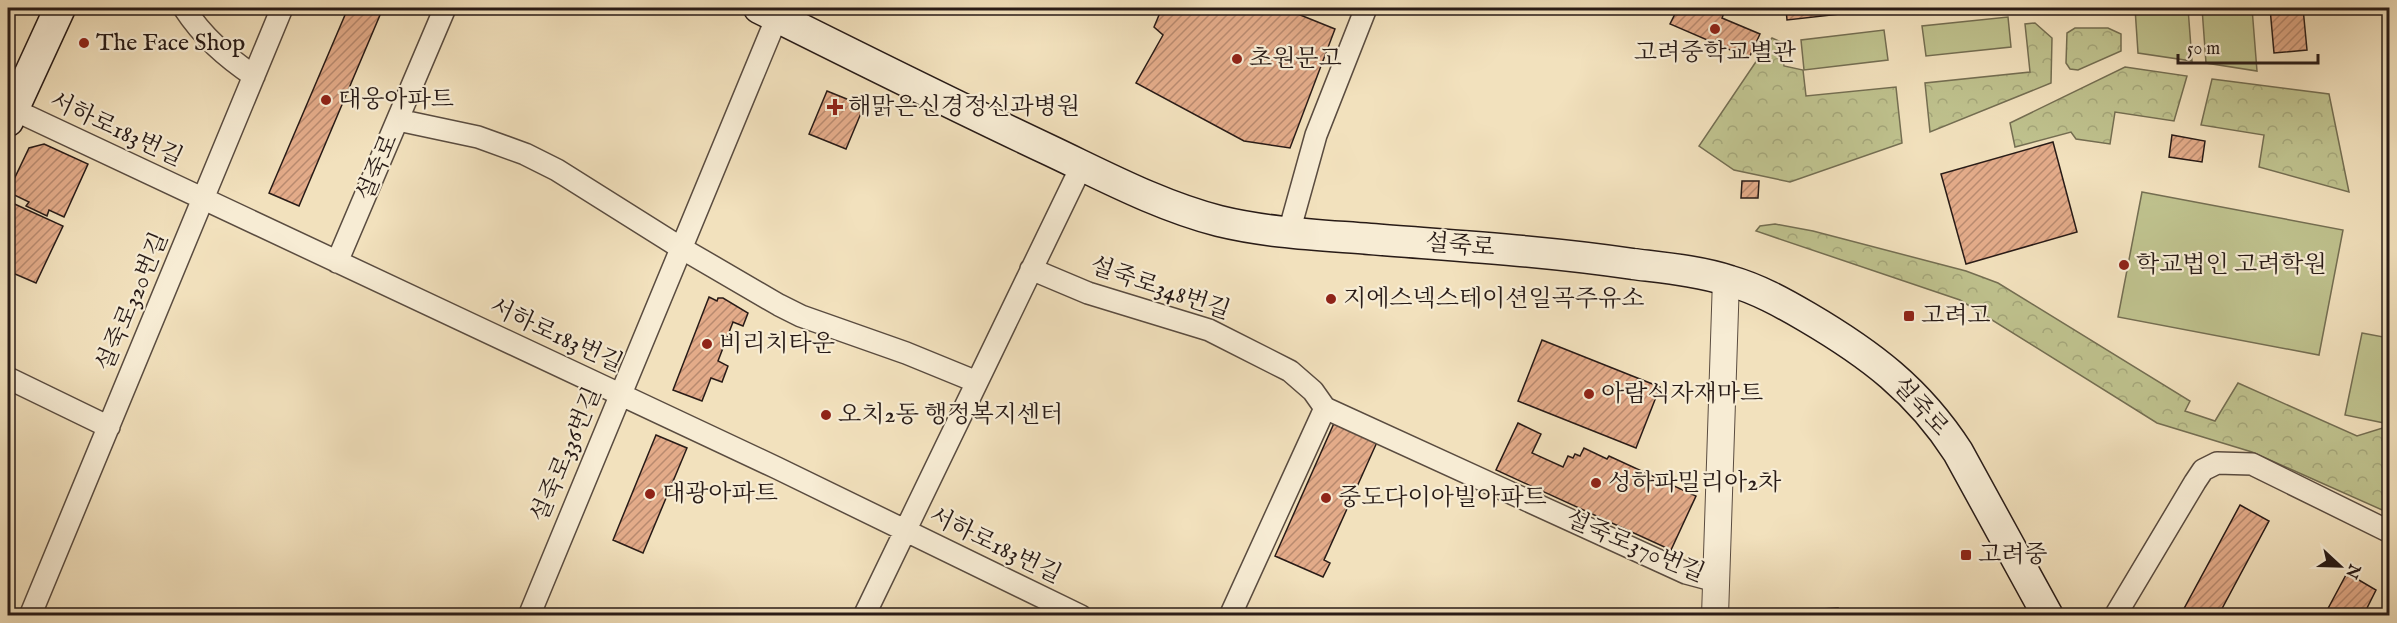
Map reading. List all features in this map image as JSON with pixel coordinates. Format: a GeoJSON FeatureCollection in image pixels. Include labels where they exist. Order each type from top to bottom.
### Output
{"type":"FeatureCollection","features":[{"type":"Feature","properties":{"kind":"main road"},"geometry":{"type":"LineString","coordinates":[[9,113],[60,8]]}},
{"type":"Feature","properties":{"kind":"main road","name":"설죽로"},"geometry":{"type":"LineString","coordinates":[[768,12],[963,110],[1167,204],[1221,222],[1289,232],[1594,258],[1677,269],[1726,279],[1778,300],[1879,364],[1909,391],[1942,428],[1958,452],[2048,615]]}},
{"type":"Feature","properties":{"kind":"street"},"geometry":{"type":"LineString","coordinates":[[184,8],[195,24],[220,51],[254,76]]}},
{"type":"Feature","properties":{"kind":"street","name":"설죽로320번길"},"geometry":{"type":"LineString","coordinates":[[30,615],[282,8]]}},
{"type":"Feature","properties":{"kind":"street","name":"설죽로"},"geometry":{"type":"LineString","coordinates":[[337,262],[445,8]]}},
{"type":"Feature","properties":{"kind":"street"},"geometry":{"type":"LineString","coordinates":[[1289,232],[1316,135],[1366,8]]}},
{"type":"Feature","properties":{"kind":"street","name":"설죽로336번길"},"geometry":{"type":"LineString","coordinates":[[528,615],[681,248],[768,12]]}},
{"type":"Feature","properties":{"kind":"street","name":"서하로183번길"},"geometry":{"type":"LineString","coordinates":[[9,113],[203,200],[620,394],[1081,615]]}},
{"type":"Feature","properties":{"kind":"street"},"geometry":{"type":"LineString","coordinates":[[399,120],[478,137],[525,154],[557,170],[681,248],[801,316],[906,353],[977,382]]}},
{"type":"Feature","properties":{"kind":"street"},"geometry":{"type":"LineString","coordinates":[[864,615],[1082,165]]}},
{"type":"Feature","properties":{"kind":"street","name":"설죽로348번길"},"geometry":{"type":"LineString","coordinates":[[1031,269],[1088,293],[1148,312],[1183,320],[1209,330],[1290,371],[1313,391],[1324,408]]}},
{"type":"Feature","properties":{"kind":"street","name":"설죽로370번길"},"geometry":{"type":"LineString","coordinates":[[1715,615],[1726,279]]}},
{"type":"Feature","properties":{"kind":"street"},"geometry":{"type":"LineString","coordinates":[[8,378],[109,427]]}},
{"type":"Feature","properties":{"kind":"street"},"geometry":{"type":"LineString","coordinates":[[1230,615],[1324,408]]}},
{"type":"Feature","properties":{"kind":"street","name":"설죽로370번길"},"geometry":{"type":"LineString","coordinates":[[1324,408],[1686,573],[1716,581]]}},
{"type":"Feature","properties":{"kind":"street"},"geometry":{"type":"LineString","coordinates":[[2115,615],[2203,470],[2217,463],[2252,464],[2390,532]]}},
{"type":"Feature","properties":{"kind":"green space"},"geometry":{"type":"Polygon","coordinates":[[[2135,8],[2188,8],[2192,61],[2138,53],[2135,8]]]}},
{"type":"Feature","properties":{"kind":"green space"},"geometry":{"type":"Polygon","coordinates":[[[2202,8],[2252,8],[2257,71],[2206,63],[2202,8]]]}},
{"type":"Feature","properties":{"kind":"green space"},"geometry":{"type":"Polygon","coordinates":[[[2008,17],[2011,47],[1926,56],[1922,26],[2008,17]]]}},
{"type":"Feature","properties":{"kind":"green space"},"geometry":{"type":"Polygon","coordinates":[[[2035,23],[2052,38],[2051,83],[1930,132],[1925,83],[2030,72],[2025,24],[2035,23]]]}},
{"type":"Feature","properties":{"kind":"green space"},"geometry":{"type":"Polygon","coordinates":[[[2075,28],[2108,28],[2121,34],[2121,51],[2078,70],[2070,69],[2066,63],[2067,33],[2075,28]]]}},
{"type":"Feature","properties":{"kind":"green space"},"geometry":{"type":"Polygon","coordinates":[[[1884,30],[1888,60],[1804,70],[1801,40],[1884,30]]]}},
{"type":"Feature","properties":{"kind":"green space"},"geometry":{"type":"Polygon","coordinates":[[[1772,38],[1781,42],[1784,66],[1803,70],[1806,96],[1896,87],[1902,143],[1790,182],[1734,170],[1699,146],[1772,38]]]}},
{"type":"Feature","properties":{"kind":"green space"},"geometry":{"type":"Polygon","coordinates":[[[2125,67],[2187,76],[2174,121],[2115,112],[2110,144],[2076,139],[2071,132],[2015,147],[2010,123],[2125,67]]]}},
{"type":"Feature","properties":{"kind":"green space"},"geometry":{"type":"Polygon","coordinates":[[[2212,79],[2329,94],[2349,192],[2259,167],[2264,135],[2201,125],[2212,79]]]}},
{"type":"Feature","properties":{"kind":"green space"},"geometry":{"type":"Polygon","coordinates":[[[2142,192],[2343,230],[2319,355],[2118,317],[2142,192]]]}},
{"type":"Feature","properties":{"kind":"green space"},"geometry":{"type":"Polygon","coordinates":[[[1775,224],[1813,231],[1966,271],[1998,283],[2190,401],[2185,411],[2215,421],[2238,383],[2357,436],[2389,426],[2389,513],[2252,452],[2157,423],[1960,300],[1756,231],[1760,226],[1775,224]]]}},
{"type":"Feature","properties":{"kind":"green space"},"geometry":{"type":"Polygon","coordinates":[[[2362,333],[2389,338],[2389,424],[2345,415],[2362,333]]]}},
{"type":"Feature","properties":{"kind":"building","name":"대웅아파트"},"geometry":{"type":"Polygon","coordinates":[[[348,8],[383,8],[299,206],[269,193],[348,8]]]}},
{"type":"Feature","properties":{"kind":"building","name":"초원문고"},"geometry":{"type":"Polygon","coordinates":[[[1162,8],[1283,8],[1335,29],[1290,148],[1244,141],[1136,83],[1163,35],[1154,27],[1162,8]]]}},
{"type":"Feature","properties":{"kind":"building","name":"고려중학교별관"},"geometry":{"type":"Polygon","coordinates":[[[1678,8],[1726,8],[1722,18],[1760,34],[1749,58],[1670,24],[1678,8]]]}},
{"type":"Feature","properties":{"kind":"building"},"geometry":{"type":"Polygon","coordinates":[[[1768,8],[1894,8],[1787,20],[1786,9],[1768,11],[1768,8]]]}},
{"type":"Feature","properties":{"kind":"building"},"geometry":{"type":"Polygon","coordinates":[[[2270,8],[2303,8],[2307,50],[2274,53],[2270,8]]]}},
{"type":"Feature","properties":{"kind":"building"},"geometry":{"type":"Polygon","coordinates":[[[827,91],[864,106],[846,149],[809,134],[827,91]]]}},
{"type":"Feature","properties":{"kind":"building"},"geometry":{"type":"Polygon","coordinates":[[[2172,135],[2205,141],[2202,162],[2169,157],[2172,135]]]}},
{"type":"Feature","properties":{"kind":"building"},"geometry":{"type":"Polygon","coordinates":[[[2053,142],[2077,232],[1966,264],[1941,174],[2053,142]]]}},
{"type":"Feature","properties":{"kind":"building"},"geometry":{"type":"Polygon","coordinates":[[[44,144],[88,164],[64,217],[49,210],[47,216],[26,206],[29,202],[8,192],[29,148],[44,144]]]}},
{"type":"Feature","properties":{"kind":"building"},"geometry":{"type":"Polygon","coordinates":[[[1742,181],[1759,181],[1758,198],[1741,198],[1742,181]]]}},
{"type":"Feature","properties":{"kind":"building"},"geometry":{"type":"Polygon","coordinates":[[[8,201],[63,226],[36,283],[8,271],[8,201]]]}},
{"type":"Feature","properties":{"kind":"building","name":"비리치타운"},"geometry":{"type":"Polygon","coordinates":[[[709,297],[717,301],[718,298],[723,298],[748,313],[743,326],[733,322],[718,361],[728,366],[722,382],[711,378],[702,401],[673,390],[709,297]]]}},
{"type":"Feature","properties":{"kind":"building","name":"아람식자재마트"},"geometry":{"type":"Polygon","coordinates":[[[1542,340],[1660,387],[1636,448],[1518,401],[1542,340]]]}},
{"type":"Feature","properties":{"kind":"building","name":"중도다이아빌아파트"},"geometry":{"type":"Polygon","coordinates":[[[1335,421],[1378,440],[1324,560],[1330,563],[1323,577],[1275,556],[1335,421]]]}},
{"type":"Feature","properties":{"kind":"building","name":"성하파밀리아2차"},"geometry":{"type":"Polygon","coordinates":[[[1518,423],[1541,434],[1532,453],[1563,467],[1568,456],[1573,458],[1575,454],[1580,456],[1584,448],[1607,459],[1609,456],[1696,496],[1671,550],[1496,470],[1518,423]]]}},
{"type":"Feature","properties":{"kind":"building","name":"대광아파트"},"geometry":{"type":"Polygon","coordinates":[[[656,435],[687,448],[643,553],[613,540],[656,435]]]}},
{"type":"Feature","properties":{"kind":"building"},"geometry":{"type":"Polygon","coordinates":[[[2240,505],[2269,521],[2218,616],[2180,616],[2240,505]]]}},
{"type":"Feature","properties":{"kind":"building"},"geometry":{"type":"Polygon","coordinates":[[[2347,573],[2376,590],[2363,616],[2324,616],[2347,573]]]}},
{"type":"Feature","properties":{"kind":"building"},"geometry":{"type":"Polygon","coordinates":[[[1838,608],[1838,616],[1802,616],[1802,610],[1838,608]]]}},
{"type":"Feature","properties":{"kind":"place","name":"고려중학교별관"},"geometry":{"type":"Point","coordinates":[1715,29]}},
{"type":"Feature","properties":{"kind":"place","name":"The Face Shop"},"geometry":{"type":"Point","coordinates":[84,43]}},
{"type":"Feature","properties":{"kind":"place","name":"초원문고"},"geometry":{"type":"Point","coordinates":[1237,59]}},
{"type":"Feature","properties":{"kind":"place","name":"대웅아파트"},"geometry":{"type":"Point","coordinates":[326,100]}},
{"type":"Feature","properties":{"kind":"place","name":"해맑은신경정신과병원"},"geometry":{"type":"Point","coordinates":[835,107]}},
{"type":"Feature","properties":{"kind":"place","name":"학교법인 고려학원"},"geometry":{"type":"Point","coordinates":[2124,265]}},
{"type":"Feature","properties":{"kind":"place","name":"지에스넥스테이션일곡주유소"},"geometry":{"type":"Point","coordinates":[1331,299]}},
{"type":"Feature","properties":{"kind":"place","name":"고려고"},"geometry":{"type":"Point","coordinates":[1909,316]}},
{"type":"Feature","properties":{"kind":"place","name":"비리치타운"},"geometry":{"type":"Point","coordinates":[707,344]}},
{"type":"Feature","properties":{"kind":"place","name":"아람식자재마트"},"geometry":{"type":"Point","coordinates":[1589,394]}},
{"type":"Feature","properties":{"kind":"place","name":"오치2동 행정복지센터"},"geometry":{"type":"Point","coordinates":[826,415]}},
{"type":"Feature","properties":{"kind":"place","name":"성하파밀리아2차"},"geometry":{"type":"Point","coordinates":[1596,483]}},
{"type":"Feature","properties":{"kind":"place","name":"대광아파트"},"geometry":{"type":"Point","coordinates":[650,494]}},
{"type":"Feature","properties":{"kind":"place","name":"중도다이아빌아파트"},"geometry":{"type":"Point","coordinates":[1326,498]}},
{"type":"Feature","properties":{"kind":"place","name":"고려중"},"geometry":{"type":"Point","coordinates":[1966,555]}}]}
